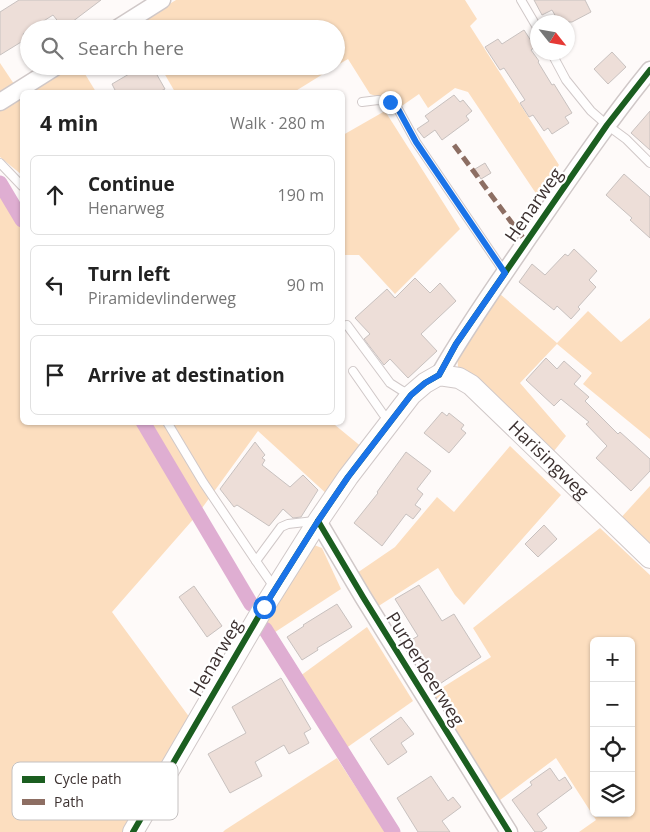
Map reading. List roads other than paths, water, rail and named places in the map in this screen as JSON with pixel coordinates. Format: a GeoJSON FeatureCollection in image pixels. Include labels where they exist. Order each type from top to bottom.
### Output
{"type":"FeatureCollection","features":[{"type":"Feature","properties":{"kind":"street"},"geometry":{"type":"LineString","coordinates":[[130,20],[162,0]]}},
{"type":"Feature","properties":{"kind":"street","name":"Henarweg"},"geometry":{"type":"LineString","coordinates":[[174,762],[276,588],[348,477],[411,395],[425,383],[439,375],[456,344],[607,125],[650,70]]}},
{"type":"Feature","properties":{"kind":"street"},"geometry":{"type":"LineString","coordinates":[[0,102],[43,75]]}},
{"type":"Feature","properties":{"kind":"street","name":"Harisingweg"},"geometry":{"type":"LineString","coordinates":[[439,375],[459,378],[471,385],[650,558]]}},
{"type":"Feature","properties":{"kind":"street","name":"Purperbeerweg"},"geometry":{"type":"LineString","coordinates":[[318,521],[509,832]]}},
{"type":"Feature","properties":{"kind":"street","name":"Henarweg"},"geometry":{"type":"LineString","coordinates":[[133,832],[140,820]]}},
{"type":"Feature","properties":{"kind":"lane"},"geometry":{"type":"LineString","coordinates":[[521,0],[530,15]]}},
{"type":"Feature","properties":{"kind":"lane"},"geometry":{"type":"LineString","coordinates":[[555,60],[566,80],[591,111],[626,139],[650,162]]}},
{"type":"Feature","properties":{"kind":"lane"},"geometry":{"type":"LineString","coordinates":[[362,102],[378,100],[390,102],[398,109],[416,142],[505,273]]}},
{"type":"Feature","properties":{"kind":"lane"},"geometry":{"type":"LineString","coordinates":[[0,163],[20,184]]}},
{"type":"Feature","properties":{"kind":"lane"},"geometry":{"type":"LineString","coordinates":[[347,325],[390,383],[411,395]]}},
{"type":"Feature","properties":{"kind":"lane"},"geometry":{"type":"LineString","coordinates":[[353,371],[382,414],[391,421]]}},
{"type":"Feature","properties":{"kind":"lane"},"geometry":{"type":"LineString","coordinates":[[169,425],[203,482],[276,588]]}},
{"type":"Feature","properties":{"kind":"lane"},"geometry":{"type":"LineString","coordinates":[[256,561],[281,527],[288,524],[318,521]]}},
{"type":"Feature","properties":{"kind":"waterway"},"geometry":{"type":"LineString","coordinates":[[0,183],[20,217]]}},
{"type":"Feature","properties":{"kind":"waterway"},"geometry":{"type":"LineString","coordinates":[[145,425],[251,604]]}},
{"type":"Feature","properties":{"kind":"waterway"},"geometry":{"type":"LineString","coordinates":[[265,629],[393,832]]}}]}
